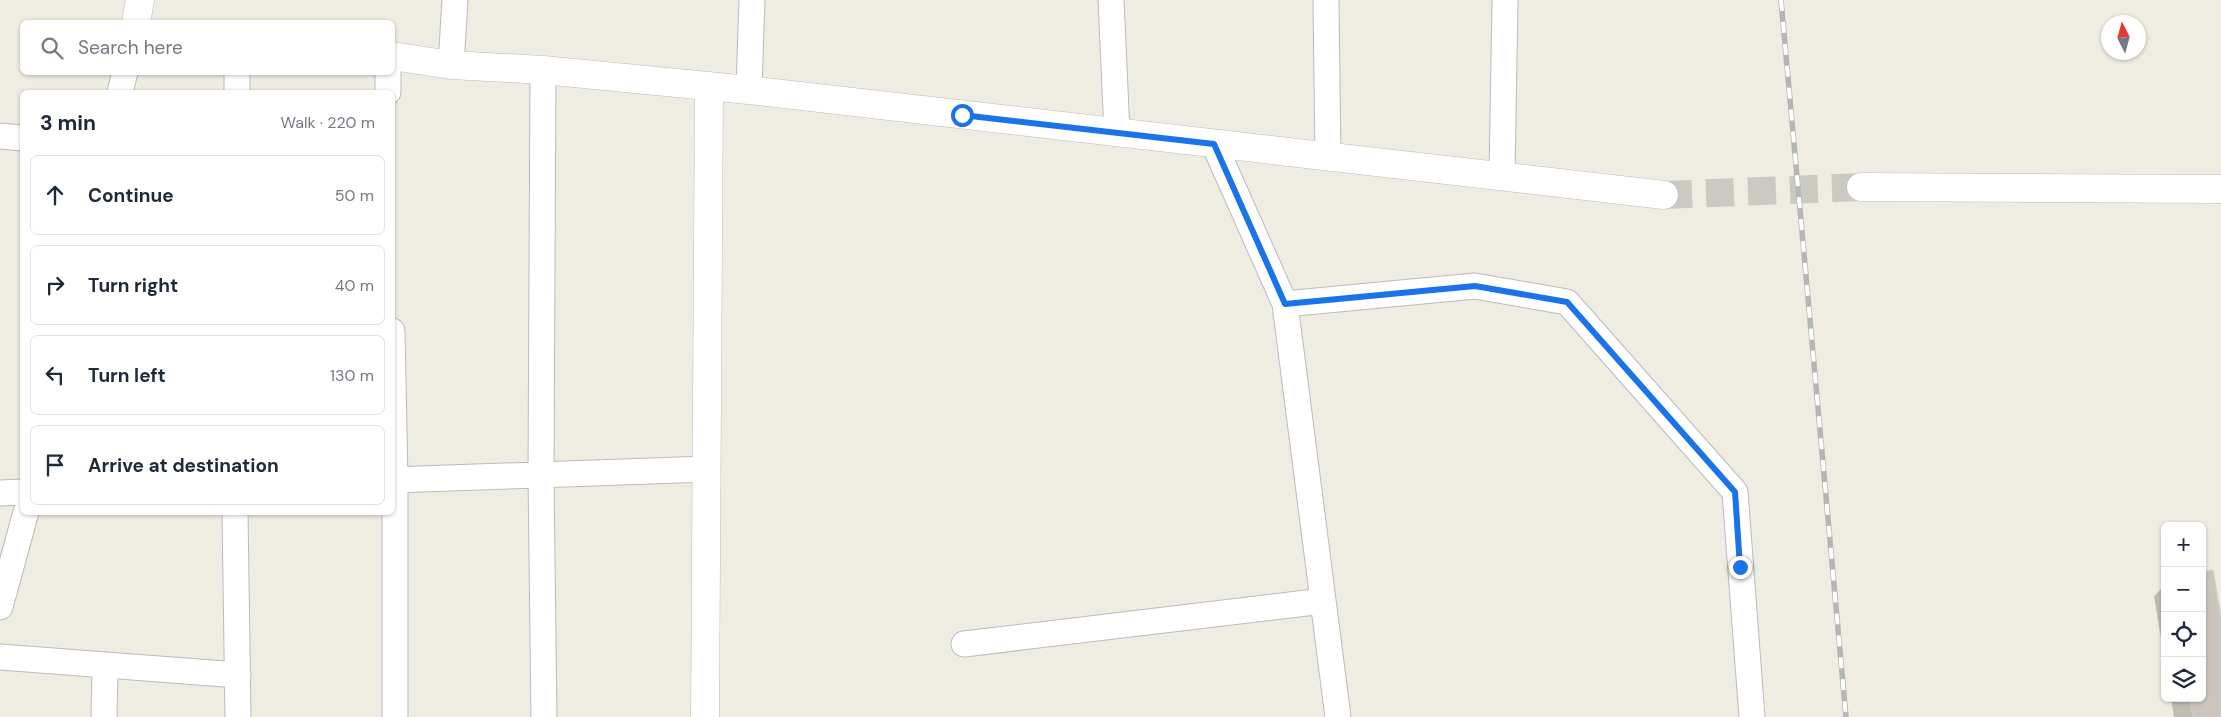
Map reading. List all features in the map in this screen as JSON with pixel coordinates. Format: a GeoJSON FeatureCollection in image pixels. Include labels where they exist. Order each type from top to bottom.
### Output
{"type":"FeatureCollection","features":[{"type":"Feature","properties":{"kind":"street"},"geometry":{"type":"LineString","coordinates":[[136,20],[140,0]]}},
{"type":"Feature","properties":{"kind":"street"},"geometry":{"type":"LineString","coordinates":[[451,66],[455,0]]}},
{"type":"Feature","properties":{"kind":"street"},"geometry":{"type":"LineString","coordinates":[[749,90],[752,0]]}},
{"type":"Feature","properties":{"kind":"street"},"geometry":{"type":"LineString","coordinates":[[1111,0],[1117,133]]}},
{"type":"Feature","properties":{"kind":"street"},"geometry":{"type":"LineString","coordinates":[[1326,0],[1328,157]]}},
{"type":"Feature","properties":{"kind":"street"},"geometry":{"type":"LineString","coordinates":[[1502,177],[1505,0]]}},
{"type":"Feature","properties":{"kind":"street"},"geometry":{"type":"LineString","coordinates":[[395,57],[451,66],[543,70],[749,90],[1664,195]]}},
{"type":"Feature","properties":{"kind":"street"},"geometry":{"type":"LineString","coordinates":[[543,70],[541,475],[544,717]]}},
{"type":"Feature","properties":{"kind":"street"},"geometry":{"type":"LineString","coordinates":[[120,90],[124,75]]}},
{"type":"Feature","properties":{"kind":"street"},"geometry":{"type":"LineString","coordinates":[[237,75],[237,90]]}},
{"type":"Feature","properties":{"kind":"street"},"geometry":{"type":"LineString","coordinates":[[388,75],[388,90]]}},
{"type":"Feature","properties":{"kind":"street"},"geometry":{"type":"LineString","coordinates":[[706,717],[709,86]]}},
{"type":"Feature","properties":{"kind":"street"},"geometry":{"type":"LineString","coordinates":[[0,136],[20,138]]}},
{"type":"Feature","properties":{"kind":"street"},"geometry":{"type":"LineString","coordinates":[[1214,144],[1285,304],[1338,717]]}},
{"type":"Feature","properties":{"kind":"street"},"geometry":{"type":"LineString","coordinates":[[1861,187],[2221,189]]}},
{"type":"Feature","properties":{"kind":"street"},"geometry":{"type":"LineString","coordinates":[[1285,304],[1475,286],[1567,302],[1735,492],[1752,717]]}},
{"type":"Feature","properties":{"kind":"street"},"geometry":{"type":"LineString","coordinates":[[395,480],[707,469]]}},
{"type":"Feature","properties":{"kind":"street"},"geometry":{"type":"LineString","coordinates":[[0,493],[20,492]]}},
{"type":"Feature","properties":{"kind":"street"},"geometry":{"type":"LineString","coordinates":[[0,607],[25,515]]}},
{"type":"Feature","properties":{"kind":"street"},"geometry":{"type":"LineString","coordinates":[[235,515],[238,717]]}},
{"type":"Feature","properties":{"kind":"street"},"geometry":{"type":"LineString","coordinates":[[394,515],[395,717]]}},
{"type":"Feature","properties":{"kind":"street"},"geometry":{"type":"LineString","coordinates":[[964,644],[1323,601]]}},
{"type":"Feature","properties":{"kind":"street"},"geometry":{"type":"LineString","coordinates":[[0,657],[238,675]]}},
{"type":"Feature","properties":{"kind":"street"},"geometry":{"type":"LineString","coordinates":[[104,717],[105,666]]}},
{"type":"Feature","properties":{"kind":"building"},"geometry":{"type":"Polygon","coordinates":[[[2213,570],[2221,617],[2221,717],[2193,717],[2191,702],[2206,702],[2206,571],[2213,570]]]}},
{"type":"Feature","properties":{"kind":"tunnel"},"geometry":{"type":"LineString","coordinates":[[1664,195],[1861,187]]}},
{"type":"Feature","properties":{"kind":"railway"},"geometry":{"type":"LineString","coordinates":[[1781,0],[1846,717]]}},
{"type":"Feature","properties":{"kind":"route"},"geometry":{"type":"LineString","coordinates":[[962,115],[1214,144],[1285,304],[1475,286],[1567,302],[1735,492],[1740,567]]}}]}
